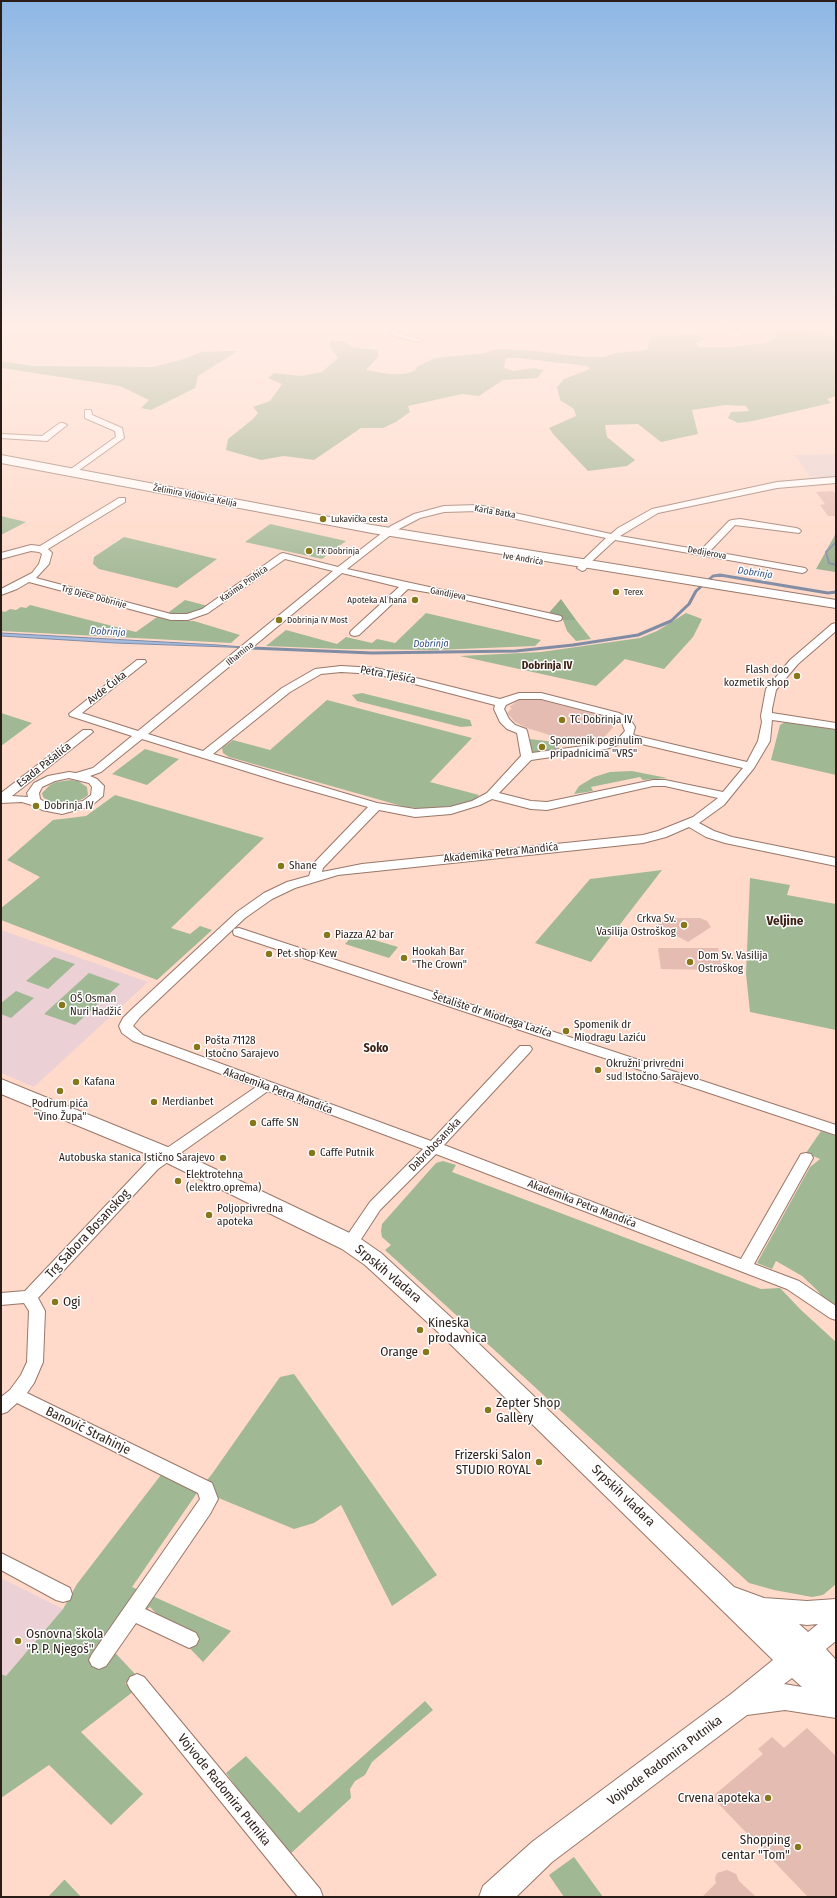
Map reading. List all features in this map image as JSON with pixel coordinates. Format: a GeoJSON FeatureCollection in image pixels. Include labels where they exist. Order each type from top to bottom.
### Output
{"type":"FeatureCollection","features":[{"type":"Feature","properties":{"kind":"main road","name":"Želimira Vidovića Kelija"},"geometry":{"type":"LineString","coordinates":[[1,459],[386,535]]}},
{"type":"Feature","properties":{"kind":"main road","name":"Želimira Vidovića Kelija"},"geometry":{"type":"LineString","coordinates":[[1,465],[386,535]]}},
{"type":"Feature","properties":{"kind":"main road","name":"Ive Andrića"},"geometry":{"type":"LineString","coordinates":[[386,535],[836,604]]}},
{"type":"Feature","properties":{"kind":"main road","name":"Srpskih vladara"},"geometry":{"type":"LineString","coordinates":[[1,1086],[82,1118],[168,1155],[350,1243],[384,1268],[447,1326],[724,1594],[801,1655]]}},
{"type":"Feature","properties":{"kind":"main road","name":"Srpskih vladara"},"geometry":{"type":"LineString","coordinates":[[724,1594],[762,1610],[801,1655]]}},
{"type":"Feature","properties":{"kind":"main road"},"geometry":{"type":"LineString","coordinates":[[762,1610],[807,1613],[836,1611]]}},
{"type":"Feature","properties":{"kind":"main road","name":"Vojvode Radomira Putnika"},"geometry":{"type":"LineString","coordinates":[[494,1897],[542,1852],[741,1703],[836,1626]]}},
{"type":"Feature","properties":{"kind":"main road"},"geometry":{"type":"LineString","coordinates":[[801,1655],[836,1679]]}},
{"type":"Feature","properties":{"kind":"main road"},"geometry":{"type":"LineString","coordinates":[[801,1655],[836,1699]]}},
{"type":"Feature","properties":{"kind":"main road"},"geometry":{"type":"LineString","coordinates":[[741,1703],[785,1697],[836,1705]]}},
{"type":"Feature","properties":{"kind":"street"},"geometry":{"type":"LineString","coordinates":[[71,473],[120,438],[119,430],[88,416],[88,415]]}},
{"type":"Feature","properties":{"kind":"street"},"geometry":{"type":"LineString","coordinates":[[1,436],[44,439],[62,425]]}},
{"type":"Feature","properties":{"kind":"street"},"geometry":{"type":"LineString","coordinates":[[584,566],[613,537],[630,523],[659,510],[777,485],[834,482]]}},
{"type":"Feature","properties":{"kind":"street"},"geometry":{"type":"LineString","coordinates":[[1,556],[26,549],[42,549],[122,500]]}},
{"type":"Feature","properties":{"kind":"street","name":"Karla Batka"},"geometry":{"type":"LineString","coordinates":[[386,535],[417,516],[444,510],[468,508],[532,519],[613,537]]}},
{"type":"Feature","properties":{"kind":"street"},"geometry":{"type":"LineString","coordinates":[[704,552],[732,523],[740,522],[796,531]]}},
{"type":"Feature","properties":{"kind":"street","name":"Ilhamina"},"geometry":{"type":"LineString","coordinates":[[78,776],[97,770],[261,637],[340,570],[386,535]]}},
{"type":"Feature","properties":{"kind":"street","name":"Dedijerova"},"geometry":{"type":"LineString","coordinates":[[613,537],[802,570]]}},
{"type":"Feature","properties":{"kind":"street"},"geometry":{"type":"LineString","coordinates":[[1,592],[28,580],[39,571],[46,561],[47,553],[42,549]]}},
{"type":"Feature","properties":{"kind":"street","name":"Gandijeva"},"geometry":{"type":"LineString","coordinates":[[283,556],[406,586],[444,592],[557,618]]}},
{"type":"Feature","properties":{"kind":"street","name":"Kasima Prohića"},"geometry":{"type":"LineString","coordinates":[[160,614],[171,617],[188,617],[205,611],[283,556]]}},
{"type":"Feature","properties":{"kind":"street","name":"Trg Djece Dobrinje"},"geometry":{"type":"LineString","coordinates":[[28,580],[160,614]]}},
{"type":"Feature","properties":{"kind":"street"},"geometry":{"type":"LineString","coordinates":[[355,633],[406,586]]}},
{"type":"Feature","properties":{"kind":"street"},"geometry":{"type":"LineString","coordinates":[[627,736],[750,766],[764,741],[767,722],[766,716],[771,689],[794,662],[836,626]]}},
{"type":"Feature","properties":{"kind":"street","name":"Avde Ćuka"},"geometry":{"type":"LineString","coordinates":[[140,735],[133,731],[74,714],[141,662]]}},
{"type":"Feature","properties":{"kind":"street","name":"Petra Tješića"},"geometry":{"type":"LineString","coordinates":[[204,755],[286,690],[319,671],[348,668],[376,671],[501,703]]}},
{"type":"Feature","properties":{"kind":"street"},"geometry":{"type":"LineString","coordinates":[[140,735],[376,806],[403,812],[438,812],[467,806],[491,795],[527,757],[606,746],[622,741],[627,736],[630,727],[626,721],[596,710],[531,695],[513,697],[501,703],[499,709],[504,720],[511,727],[522,731],[527,757]]}},
{"type":"Feature","properties":{"kind":"street"},"geometry":{"type":"LineString","coordinates":[[766,716],[836,726]]}},
{"type":"Feature","properties":{"kind":"street","name":"Esada Pašalića"},"geometry":{"type":"LineString","coordinates":[[4,799],[87,732]]}},
{"type":"Feature","properties":{"kind":"street","name":"Akademika Petra Mandića"},"geometry":{"type":"LineString","coordinates":[[750,766],[727,796],[712,810],[690,823],[662,834],[636,840],[369,867],[315,877],[278,891],[247,910],[135,1014],[128,1021],[126,1026],[127,1030],[138,1038],[434,1147],[793,1285],[836,1314]]}},
{"type":"Feature","properties":{"kind":"street"},"geometry":{"type":"LineString","coordinates":[[93,781],[97,770]]}},
{"type":"Feature","properties":{"kind":"street"},"geometry":{"type":"LineString","coordinates":[[4,799],[22,799],[53,809],[79,807],[87,804],[97,796],[98,786],[93,781],[78,776],[52,778],[38,785],[33,796],[37,803]]}},
{"type":"Feature","properties":{"kind":"street"},"geometry":{"type":"LineString","coordinates":[[491,795],[531,805],[547,806],[653,783],[665,783],[727,796]]}},
{"type":"Feature","properties":{"kind":"street"},"geometry":{"type":"LineString","coordinates":[[4,799],[35,790]]}},
{"type":"Feature","properties":{"kind":"street"},"geometry":{"type":"LineString","coordinates":[[315,877],[317,867],[376,806]]}},
{"type":"Feature","properties":{"kind":"street"},"geometry":{"type":"LineString","coordinates":[[690,823],[710,834],[729,840],[836,862]]}},
{"type":"Feature","properties":{"kind":"street","name":"Šetalište dr Miodraga Lazića"},"geometry":{"type":"LineString","coordinates":[[238,932],[836,1130]]}},
{"type":"Feature","properties":{"kind":"street","name":"Dabrobosanska"},"geometry":{"type":"LineString","coordinates":[[350,1243],[375,1206],[434,1147],[525,1049]]}},
{"type":"Feature","properties":{"kind":"street","name":"Trg Sabora Bosanskog"},"geometry":{"type":"LineString","coordinates":[[28,1297],[153,1165],[266,1086]]}},
{"type":"Feature","properties":{"kind":"street"},"geometry":{"type":"LineString","coordinates":[[745,1267],[806,1158]]}},
{"type":"Feature","properties":{"kind":"street"},"geometry":{"type":"LineString","coordinates":[[1,1299],[28,1297],[37,1311],[35,1362],[28,1378],[16,1395],[1,1407]]}},
{"type":"Feature","properties":{"kind":"street","name":"Banović Strahinje"},"geometry":{"type":"LineString","coordinates":[[16,1395],[206,1488],[208,1499],[204,1510],[132,1612]]}},
{"type":"Feature","properties":{"kind":"street"},"geometry":{"type":"LineString","coordinates":[[1,1561],[63,1594]]}},
{"type":"Feature","properties":{"kind":"street"},"geometry":{"type":"LineString","coordinates":[[100,1660],[132,1612],[189,1639]]}},
{"type":"Feature","properties":{"kind":"street","name":"Vojvode Radomira Putnika"},"geometry":{"type":"LineString","coordinates":[[137,1683],[312,1897]]}},
{"type":"Feature","properties":{"kind":"shaded area"},"geometry":{"type":"Polygon","coordinates":[[[836,454],[836,478],[812,480],[795,455],[836,454]]]}},
{"type":"Feature","properties":{"kind":"shaded area","name":"OŠ Osman Nuri Hadžić"},"geometry":{"type":"Polygon","coordinates":[[[1,930],[148,982],[34,1087],[1,1073],[1,930]]]}},
{"type":"Feature","properties":{"kind":"shaded area","name":"Osnovna škola \"P. P. Njegoš\""},"geometry":{"type":"Polygon","coordinates":[[[1,1578],[63,1609],[6,1676],[1,1674],[1,1578]]]}},
{"type":"Feature","properties":{"kind":"green space"},"geometry":{"type":"Polygon","coordinates":[[[257,415],[406,415],[396,422],[383,428],[361,428],[314,460],[284,456],[261,460],[226,450],[228,439],[257,415]]]}},
{"type":"Feature","properties":{"kind":"green space"},"geometry":{"type":"Polygon","coordinates":[[[576,415],[693,415],[698,434],[661,442],[638,424],[605,425],[607,437],[635,460],[627,466],[588,471],[549,428],[576,416],[576,415]]]}},
{"type":"Feature","properties":{"kind":"green space"},"geometry":{"type":"Polygon","coordinates":[[[730,415],[781,415],[738,423],[728,418],[730,415]]]}},
{"type":"Feature","properties":{"kind":"green space"},"geometry":{"type":"Polygon","coordinates":[[[1,516],[26,522],[1,535],[1,516]]]}},
{"type":"Feature","properties":{"kind":"green space","name":"FK Dobrinja"},"geometry":{"type":"Polygon","coordinates":[[[270,524],[346,541],[322,559],[245,542],[270,524]]]}},
{"type":"Feature","properties":{"kind":"green space"},"geometry":{"type":"Polygon","coordinates":[[[836,533],[836,572],[816,569],[836,533]]]}},
{"type":"Feature","properties":{"kind":"green space"},"geometry":{"type":"Polygon","coordinates":[[[124,537],[217,559],[177,588],[99,569],[93,564],[94,557],[124,537]]]}},
{"type":"Feature","properties":{"kind":"green space"},"geometry":{"type":"Polygon","coordinates":[[[561,599],[576,620],[563,620],[547,615],[561,599]]]}},
{"type":"Feature","properties":{"kind":"green space"},"geometry":{"type":"Polygon","coordinates":[[[185,600],[208,606],[202,611],[188,615],[170,614],[169,612],[185,600]]]}},
{"type":"Feature","properties":{"kind":"green space"},"geometry":{"type":"Polygon","coordinates":[[[30,605],[136,632],[157,617],[173,621],[194,621],[240,635],[231,643],[1,631],[1,611],[5,612],[10,609],[16,610],[21,607],[26,608],[30,605]]]}},
{"type":"Feature","properties":{"kind":"green space"},"geometry":{"type":"Polygon","coordinates":[[[426,613],[541,640],[535,646],[435,650],[342,649],[266,646],[286,630],[337,644],[346,637],[372,643],[377,639],[395,643],[426,613]]]}},
{"type":"Feature","properties":{"kind":"green space"},"geometry":{"type":"Polygon","coordinates":[[[686,613],[702,619],[693,637],[664,669],[625,659],[596,686],[460,656],[541,652],[640,638],[657,631],[686,613]]]}},
{"type":"Feature","properties":{"kind":"green space"},"geometry":{"type":"Polygon","coordinates":[[[563,620],[576,620],[591,639],[576,641],[567,631],[563,620]]]}},
{"type":"Feature","properties":{"kind":"green space"},"geometry":{"type":"Polygon","coordinates":[[[362,693],[470,720],[472,726],[461,727],[357,701],[352,695],[362,693]]]}},
{"type":"Feature","properties":{"kind":"green space"},"geometry":{"type":"Polygon","coordinates":[[[327,700],[472,738],[430,782],[479,795],[474,801],[453,806],[427,809],[405,807],[229,757],[223,753],[222,748],[233,740],[270,750],[327,700]]]}},
{"type":"Feature","properties":{"kind":"green space"},"geometry":{"type":"Polygon","coordinates":[[[1,713],[32,723],[1,746],[1,713]]]}},
{"type":"Feature","properties":{"kind":"green space"},"geometry":{"type":"Polygon","coordinates":[[[787,721],[836,730],[836,775],[771,760],[780,725],[787,721]]]}},
{"type":"Feature","properties":{"kind":"green space"},"geometry":{"type":"Polygon","coordinates":[[[529,739],[547,741],[556,744],[559,747],[555,750],[532,753],[529,739]]]}},
{"type":"Feature","properties":{"kind":"green space"},"geometry":{"type":"Polygon","coordinates":[[[145,749],[179,759],[147,785],[112,774],[145,749]]]}},
{"type":"Feature","properties":{"kind":"green space"},"geometry":{"type":"Polygon","coordinates":[[[632,771],[667,778],[643,780],[640,777],[591,787],[593,791],[574,794],[579,786],[594,777],[610,772],[632,771]]]}},
{"type":"Feature","properties":{"kind":"green space"},"geometry":{"type":"Polygon","coordinates":[[[71,780],[78,781],[87,787],[88,795],[72,804],[57,805],[50,803],[43,797],[42,793],[50,785],[56,782],[71,780]]]}},
{"type":"Feature","properties":{"kind":"green space"},"geometry":{"type":"Polygon","coordinates":[[[115,795],[264,838],[171,928],[190,934],[200,926],[212,930],[157,980],[1,920],[1,908],[40,877],[7,860],[53,820],[86,816],[115,795]]]}},
{"type":"Feature","properties":{"kind":"green space"},"geometry":{"type":"Polygon","coordinates":[[[662,870],[591,962],[535,943],[590,879],[662,870]]]}},
{"type":"Feature","properties":{"kind":"green space"},"geometry":{"type":"Polygon","coordinates":[[[750,878],[790,885],[787,895],[836,904],[836,1030],[750,1012],[746,974],[750,878]]]}},
{"type":"Feature","properties":{"kind":"green space"},"geometry":{"type":"Polygon","coordinates":[[[354,934],[398,947],[389,958],[345,944],[354,934]]]}},
{"type":"Feature","properties":{"kind":"green space"},"geometry":{"type":"Polygon","coordinates":[[[54,957],[75,964],[48,989],[26,981],[54,957]]]}},
{"type":"Feature","properties":{"kind":"green space"},"geometry":{"type":"Polygon","coordinates":[[[89,973],[120,984],[75,1025],[44,1014],[89,973]]]}},
{"type":"Feature","properties":{"kind":"green space"},"geometry":{"type":"Polygon","coordinates":[[[16,991],[34,998],[11,1018],[1,1014],[1,1003],[16,991]]]}},
{"type":"Feature","properties":{"kind":"green space"},"geometry":{"type":"Polygon","coordinates":[[[821,1131],[836,1136],[836,1307],[827,1303],[817,1290],[802,1276],[776,1261],[772,1269],[757,1263],[810,1167],[820,1159],[806,1153],[821,1131]]]}},
{"type":"Feature","properties":{"kind":"green space"},"geometry":{"type":"Polygon","coordinates":[[[443,1161],[456,1165],[452,1172],[761,1289],[780,1288],[801,1310],[836,1342],[836,1584],[823,1595],[812,1597],[774,1590],[749,1583],[385,1250],[391,1245],[382,1237],[382,1224],[436,1163],[443,1161]]]}},
{"type":"Feature","properties":{"kind":"green space"},"geometry":{"type":"Polygon","coordinates":[[[294,1374],[437,1575],[392,1606],[341,1505],[314,1523],[294,1529],[199,1490],[212,1474],[280,1377],[294,1374]]]}},
{"type":"Feature","properties":{"kind":"green space"},"geometry":{"type":"Polygon","coordinates":[[[164,1471],[199,1490],[132,1587],[231,1631],[203,1662],[150,1607],[105,1642],[136,1675],[125,1683],[134,1691],[81,1732],[143,1794],[111,1825],[49,1765],[1,1798],[1,1674],[6,1676],[63,1609],[77,1584],[164,1471]]]}},
{"type":"Feature","properties":{"kind":"green space"},"geometry":{"type":"Polygon","coordinates":[[[425,1701],[433,1710],[372,1762],[365,1775],[355,1781],[350,1789],[351,1798],[288,1856],[226,1773],[246,1756],[299,1813],[425,1701]]]}},
{"type":"Feature","properties":{"kind":"green space"},"geometry":{"type":"Polygon","coordinates":[[[574,1857],[603,1897],[564,1897],[549,1875],[574,1857]]]}},
{"type":"Feature","properties":{"kind":"green space"},"geometry":{"type":"Polygon","coordinates":[[[65,1880],[81,1897],[48,1897],[65,1880]]]}},
{"type":"Feature","properties":{"kind":"water","name":"Dobrinja"},"geometry":{"type":"Polygon","coordinates":[[[1,633],[255,648],[115,643],[1,636],[1,633]]]}},
{"type":"Feature","properties":{"kind":"building"},"geometry":{"type":"Polygon","coordinates":[[[833,491],[836,495],[836,519],[834,516],[828,516],[820,505],[825,504],[816,492],[833,491]]]}},
{"type":"Feature","properties":{"kind":"building","name":"TC Dobrinja IV"},"geometry":{"type":"Polygon","coordinates":[[[519,700],[541,700],[614,720],[611,724],[615,725],[600,742],[588,744],[571,739],[569,741],[527,728],[515,722],[507,713],[512,708],[509,707],[519,700]]]}},
{"type":"Feature","properties":{"kind":"building","name":"Crkva Sv. Vasilija Ostroškog"},"geometry":{"type":"Polygon","coordinates":[[[669,918],[700,918],[707,921],[711,927],[688,942],[660,927],[658,924],[660,921],[669,918]]]}},
{"type":"Feature","properties":{"kind":"building","name":"Dom Sv. Vasilija Ostroškog"},"geometry":{"type":"Polygon","coordinates":[[[658,948],[718,948],[722,970],[661,969],[658,948]]]}},
{"type":"Feature","properties":{"kind":"building","name":"Shopping centar \"Tom\""},"geometry":{"type":"Polygon","coordinates":[[[807,1728],[836,1756],[836,1897],[808,1897],[712,1797],[763,1754],[758,1749],[772,1737],[784,1748],[807,1728]]]}},
{"type":"Feature","properties":{"kind":"building"},"geometry":{"type":"Polygon","coordinates":[[[727,1870],[736,1874],[739,1881],[756,1897],[702,1897],[716,1883],[715,1878],[717,1873],[727,1870]]]}},
{"type":"Feature","properties":{"kind":"waterway","name":"Dobrinja"},"geometry":{"type":"LineString","coordinates":[[836,542],[826,552],[829,563],[836,565]]}},
{"type":"Feature","properties":{"kind":"waterway","name":"Dobrinja"},"geometry":{"type":"LineString","coordinates":[[251,648],[372,653],[516,651],[573,645],[638,635],[671,621],[689,604],[696,591],[713,576],[720,575],[828,593],[836,592]]}},
{"type":"Feature","properties":{"kind":"waterway","name":"Dobrinja"},"geometry":{"type":"LineString","coordinates":[[714,576],[725,576]]}},
{"type":"Feature","properties":{"kind":"place","name":"Lukavička cesta"},"geometry":{"type":"Point","coordinates":[323,519]}},
{"type":"Feature","properties":{"kind":"place","name":"FK Dobrinja"},"geometry":{"type":"Point","coordinates":[309,551]}},
{"type":"Feature","properties":{"kind":"place","name":"Terex"},"geometry":{"type":"Point","coordinates":[616,592]}},
{"type":"Feature","properties":{"kind":"place","name":"Apoteka Al hana"},"geometry":{"type":"Point","coordinates":[415,600]}},
{"type":"Feature","properties":{"kind":"place","name":"Dobrinja IV Most"},"geometry":{"type":"Point","coordinates":[279,620]}},
{"type":"Feature","properties":{"kind":"place","name":"Flash doo kozmetik shop"},"geometry":{"type":"Point","coordinates":[797,676]}},
{"type":"Feature","properties":{"kind":"place","name":"TC Dobrinja IV"},"geometry":{"type":"Point","coordinates":[562,720]}},
{"type":"Feature","properties":{"kind":"place","name":"Spomenik poginulim pripadnicima \"VRS\""},"geometry":{"type":"Point","coordinates":[542,747]}},
{"type":"Feature","properties":{"kind":"place","name":"Dobrinja IV"},"geometry":{"type":"Point","coordinates":[36,806]}},
{"type":"Feature","properties":{"kind":"place","name":"Shane"},"geometry":{"type":"Point","coordinates":[281,866]}},
{"type":"Feature","properties":{"kind":"place","name":"Crkva Sv. Vasilija Ostroškog"},"geometry":{"type":"Point","coordinates":[684,925]}},
{"type":"Feature","properties":{"kind":"place","name":"Piazza A2 bar"},"geometry":{"type":"Point","coordinates":[327,935]}},
{"type":"Feature","properties":{"kind":"place","name":"Pet shop Kew"},"geometry":{"type":"Point","coordinates":[269,954]}},
{"type":"Feature","properties":{"kind":"place","name":"Hookah Bar \"The Crown\""},"geometry":{"type":"Point","coordinates":[404,958]}},
{"type":"Feature","properties":{"kind":"place","name":"Dom Sv. Vasilija Ostroškog"},"geometry":{"type":"Point","coordinates":[690,962]}},
{"type":"Feature","properties":{"kind":"place","name":"OŠ Osman Nuri Hadžić"},"geometry":{"type":"Point","coordinates":[62,1005]}},
{"type":"Feature","properties":{"kind":"place","name":"Spomenik dr Miodragu Laziću"},"geometry":{"type":"Point","coordinates":[566,1031]}},
{"type":"Feature","properties":{"kind":"place","name":"Pošta 71128 Istočno Sarajevo"},"geometry":{"type":"Point","coordinates":[197,1047]}},
{"type":"Feature","properties":{"kind":"place","name":"Okružni privredni sud Istočno Sarajevo"},"geometry":{"type":"Point","coordinates":[598,1070]}},
{"type":"Feature","properties":{"kind":"place","name":"Kafana"},"geometry":{"type":"Point","coordinates":[76,1082]}},
{"type":"Feature","properties":{"kind":"place","name":"Podrum pića \"Vino Župa\""},"geometry":{"type":"Point","coordinates":[60,1091]}},
{"type":"Feature","properties":{"kind":"place","name":"Merdianbet"},"geometry":{"type":"Point","coordinates":[154,1102]}},
{"type":"Feature","properties":{"kind":"place","name":"Caffe SN"},"geometry":{"type":"Point","coordinates":[253,1123]}},
{"type":"Feature","properties":{"kind":"place","name":"Caffe Putnik"},"geometry":{"type":"Point","coordinates":[312,1153]}},
{"type":"Feature","properties":{"kind":"place","name":"Autobuska stanica Istično Sarajevo"},"geometry":{"type":"Point","coordinates":[223,1158]}},
{"type":"Feature","properties":{"kind":"place","name":"Elektrotehna (elektro oprema)"},"geometry":{"type":"Point","coordinates":[178,1181]}},
{"type":"Feature","properties":{"kind":"place","name":"Poljoprivredna apoteka"},"geometry":{"type":"Point","coordinates":[209,1215]}},
{"type":"Feature","properties":{"kind":"place","name":"Ogi"},"geometry":{"type":"Point","coordinates":[55,1302]}},
{"type":"Feature","properties":{"kind":"place","name":"Kineska prodavnica"},"geometry":{"type":"Point","coordinates":[420,1330]}},
{"type":"Feature","properties":{"kind":"place","name":"Orange"},"geometry":{"type":"Point","coordinates":[426,1352]}},
{"type":"Feature","properties":{"kind":"place","name":"Zepter Shop Gallery"},"geometry":{"type":"Point","coordinates":[488,1410]}},
{"type":"Feature","properties":{"kind":"place","name":"Frizerski Salon STUDIO ROYAL"},"geometry":{"type":"Point","coordinates":[539,1462]}},
{"type":"Feature","properties":{"kind":"place","name":"Osnovna škola \"P. P. Njegoš\""},"geometry":{"type":"Point","coordinates":[18,1641]}},
{"type":"Feature","properties":{"kind":"place","name":"Crvena apoteka"},"geometry":{"type":"Point","coordinates":[768,1798]}},
{"type":"Feature","properties":{"kind":"place","name":"Shopping centar \"Tom\""},"geometry":{"type":"Point","coordinates":[798,1847]}},
{"type":"Feature","properties":{"kind":"district","name":"Dobrinja IV"},"geometry":{"type":"Point","coordinates":[547,666]}},
{"type":"Feature","properties":{"kind":"district","name":"Veljine"},"geometry":{"type":"Point","coordinates":[785,921]}},
{"type":"Feature","properties":{"kind":"district","name":"Soko"},"geometry":{"type":"Point","coordinates":[376,1049]}}]}
